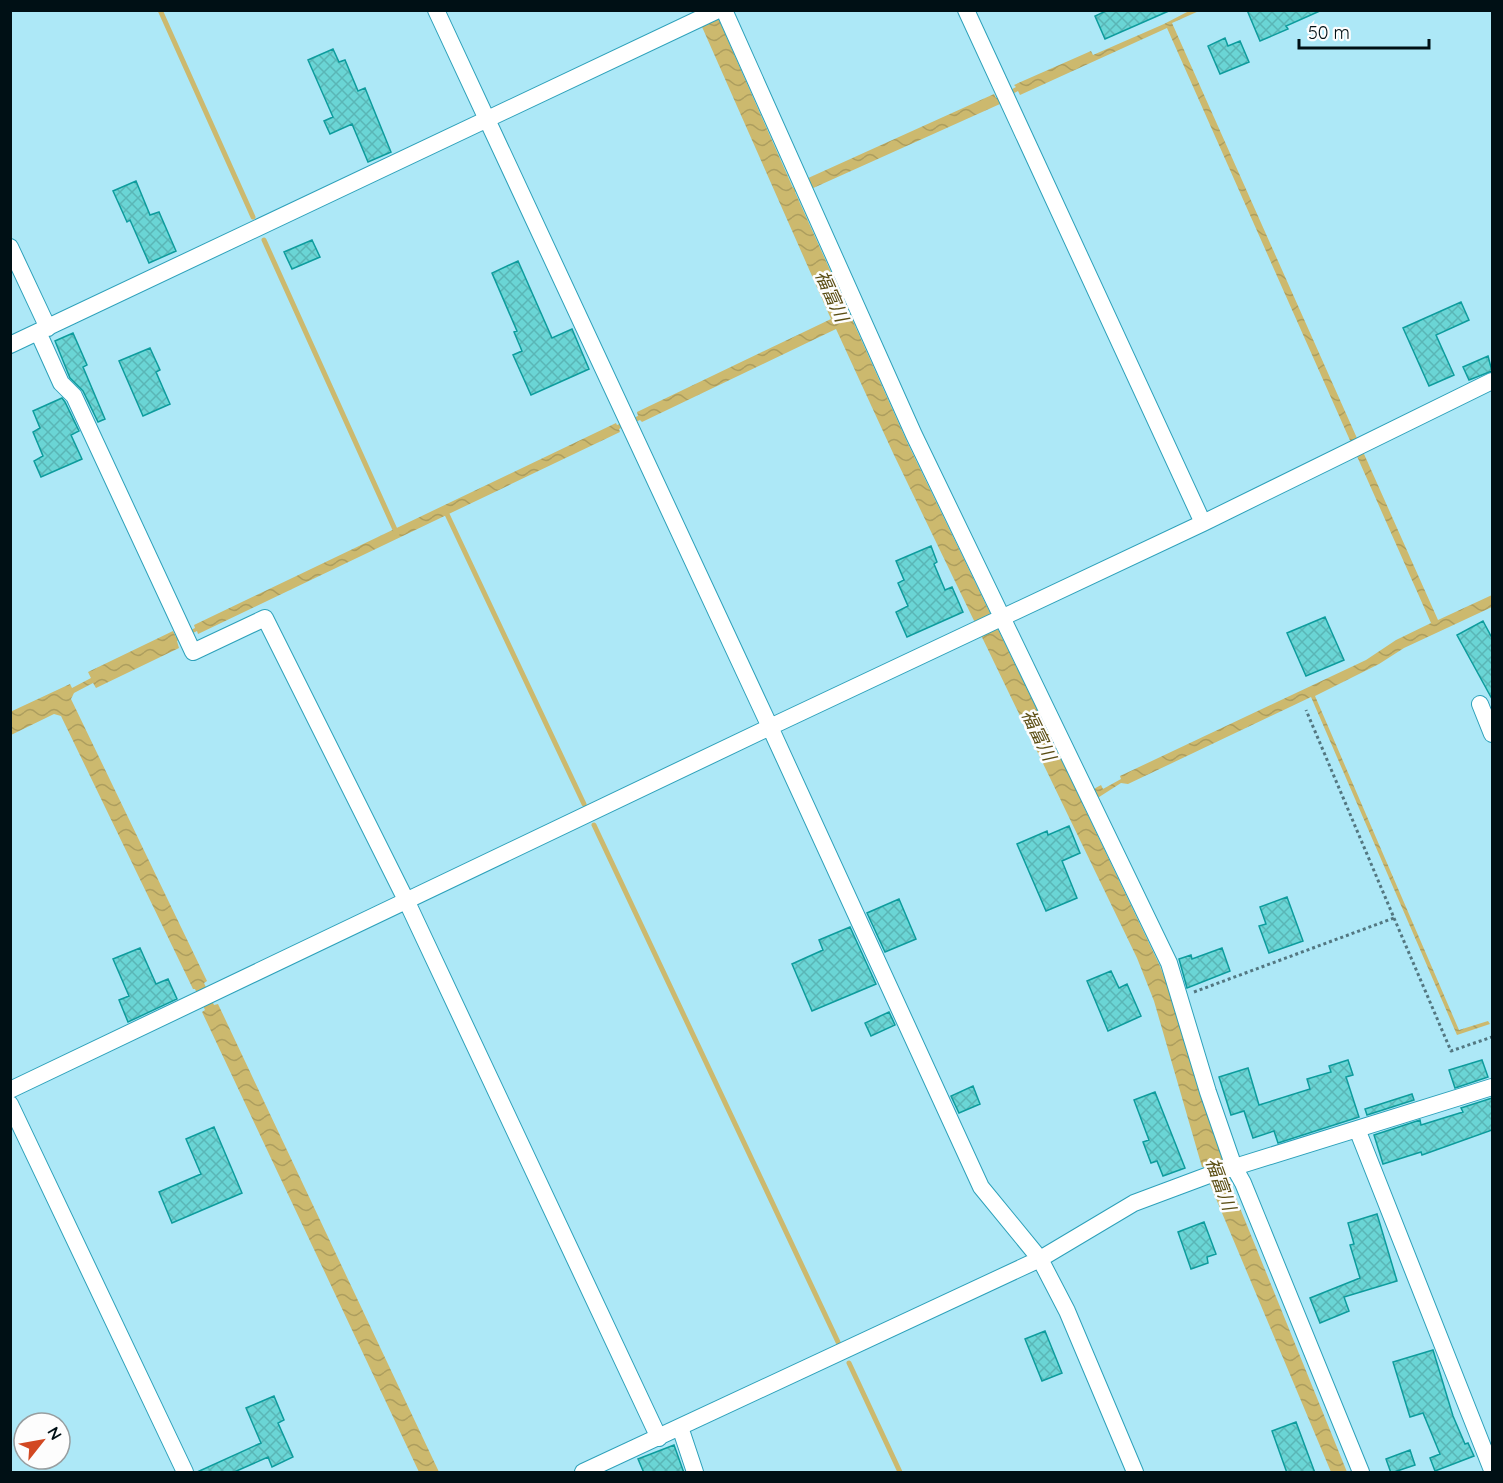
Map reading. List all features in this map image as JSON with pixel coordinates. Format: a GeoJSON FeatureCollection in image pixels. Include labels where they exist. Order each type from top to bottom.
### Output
{"type":"FeatureCollection","features":[{"type":"Feature","properties":{"kind":"street"},"geometry":{"type":"LineString","coordinates":[[436,10],[770,727],[981,1187],[1040,1259],[1067,1311],[1135,1473]]}},
{"type":"Feature","properties":{"kind":"street"},"geometry":{"type":"LineString","coordinates":[[724,10],[999,619],[1169,963],[1231,1168],[1247,1194],[1361,1473]]}},
{"type":"Feature","properties":{"kind":"street"},"geometry":{"type":"LineString","coordinates":[[966,10],[1203,522]]}},
{"type":"Feature","properties":{"kind":"street"},"geometry":{"type":"LineString","coordinates":[[10,345],[717,11]]}},
{"type":"Feature","properties":{"kind":"street"},"geometry":{"type":"LineString","coordinates":[[10,247],[61,382],[74,396],[193,652],[265,618],[407,902],[658,1438]]}},
{"type":"Feature","properties":{"kind":"street"},"geometry":{"type":"LineString","coordinates":[[10,1090],[1203,522],[1492,381]]}},
{"type":"Feature","properties":{"kind":"street"},"geometry":{"type":"LineString","coordinates":[[1479,704],[1492,734]]}},
{"type":"Feature","properties":{"kind":"street"},"geometry":{"type":"LineString","coordinates":[[583,1473],[1040,1259],[1134,1203],[1209,1174],[1492,1087]]}},
{"type":"Feature","properties":{"kind":"street"},"geometry":{"type":"LineString","coordinates":[[10,1104],[185,1473]]}},
{"type":"Feature","properties":{"kind":"street"},"geometry":{"type":"LineString","coordinates":[[1357,1129],[1492,1470]]}},
{"type":"Feature","properties":{"kind":"street"},"geometry":{"type":"LineString","coordinates":[[680,1427],[695,1473]]}},
{"type":"Feature","properties":{"kind":"path"},"geometry":{"type":"LineString","coordinates":[[1306,710],[1450,1051],[1492,1037]]}},
{"type":"Feature","properties":{"kind":"path"},"geometry":{"type":"LineString","coordinates":[[1180,997],[1394,918]]}},
{"type":"Feature","properties":{"kind":"water","name":"福富川"},"geometry":{"type":"Polygon","coordinates":[[[695,11],[715,11],[793,188],[807,182],[806,179],[994,94],[996,98],[1016,87],[1014,85],[1091,51],[1093,55],[1189,11],[1199,11],[1172,23],[1438,620],[1492,595],[1492,607],[1404,648],[1379,664],[1315,696],[1459,1030],[1488,1021],[1490,1024],[1457,1035],[1311,697],[1128,784],[1121,783],[1096,799],[1095,797],[1082,803],[1160,966],[1173,999],[1198,1088],[1223,1159],[1217,1167],[1227,1176],[1347,1472],[1331,1472],[1209,1182],[1208,1168],[1202,1167],[1154,1001],[1137,958],[893,453],[836,329],[642,422],[640,420],[619,429],[620,432],[198,634],[197,631],[177,641],[179,648],[96,688],[93,683],[74,693],[71,699],[207,981],[204,983],[214,1005],[218,1004],[439,1472],[419,1472],[202,1012],[205,1010],[61,716],[54,714],[11,735],[10,712],[70,684],[72,688],[91,678],[88,672],[173,631],[176,637],[195,628],[194,625],[616,423],[617,425],[638,416],[637,412],[831,319],[695,11]],[[1167,28],[1020,95],[1018,91],[999,101],[1000,104],[811,189],[808,185],[795,192],[908,444],[1080,798],[1101,785],[1103,789],[1121,779],[1120,776],[1366,660],[1396,640],[1431,623],[1167,28]]]}},
{"type":"Feature","properties":{"kind":"building"},"geometry":{"type":"Polygon","coordinates":[[[1108,10],[1171,10],[1105,39],[1095,16],[1108,10]]]}},
{"type":"Feature","properties":{"kind":"building"},"geometry":{"type":"Polygon","coordinates":[[[1247,10],[1322,10],[1260,41],[1247,10]]]}},
{"type":"Feature","properties":{"kind":"building"},"geometry":{"type":"Polygon","coordinates":[[[1225,38],[1228,46],[1240,41],[1249,62],[1220,74],[1208,46],[1225,38]]]}},
{"type":"Feature","properties":{"kind":"building"},"geometry":{"type":"Polygon","coordinates":[[[333,49],[339,62],[345,60],[358,91],[365,88],[391,152],[368,162],[352,124],[330,134],[324,121],[333,117],[308,60],[333,49]]]}},
{"type":"Feature","properties":{"kind":"building"},"geometry":{"type":"Polygon","coordinates":[[[136,181],[150,215],[159,212],[176,251],[149,263],[130,220],[127,222],[113,191],[136,181]]]}},
{"type":"Feature","properties":{"kind":"building"},"geometry":{"type":"Polygon","coordinates":[[[312,240],[320,257],[292,269],[284,252],[312,240]]]}},
{"type":"Feature","properties":{"kind":"building"},"geometry":{"type":"Polygon","coordinates":[[[518,261],[552,338],[572,329],[589,369],[531,395],[513,355],[522,351],[514,332],[517,331],[492,273],[518,261]]]}},
{"type":"Feature","properties":{"kind":"building"},"geometry":{"type":"Polygon","coordinates":[[[1461,302],[1469,320],[1436,335],[1454,375],[1429,386],[1403,328],[1461,302]]]}},
{"type":"Feature","properties":{"kind":"building"},"geometry":{"type":"Polygon","coordinates":[[[73,333],[87,365],[83,367],[105,419],[98,422],[83,391],[70,378],[55,341],[73,333]]]}},
{"type":"Feature","properties":{"kind":"building"},"geometry":{"type":"Polygon","coordinates":[[[150,348],[160,370],[156,372],[170,404],[143,416],[119,361],[150,348]]]}},
{"type":"Feature","properties":{"kind":"building"},"geometry":{"type":"Polygon","coordinates":[[[1488,356],[1492,371],[1469,380],[1463,367],[1488,356]]]}},
{"type":"Feature","properties":{"kind":"building"},"geometry":{"type":"Polygon","coordinates":[[[62,398],[79,431],[71,435],[82,459],[41,477],[34,461],[43,456],[33,432],[40,428],[33,411],[62,398]]]}},
{"type":"Feature","properties":{"kind":"building"},"geometry":{"type":"Polygon","coordinates":[[[931,546],[937,562],[934,564],[945,590],[952,587],[963,612],[907,637],[896,612],[908,606],[898,583],[904,580],[896,561],[931,546]]]}},
{"type":"Feature","properties":{"kind":"building"},"geometry":{"type":"Polygon","coordinates":[[[1325,617],[1344,660],[1306,676],[1287,633],[1325,617]]]}},
{"type":"Feature","properties":{"kind":"building"},"geometry":{"type":"Polygon","coordinates":[[[1483,621],[1492,638],[1492,699],[1457,635],[1483,621]]]}},
{"type":"Feature","properties":{"kind":"building"},"geometry":{"type":"Polygon","coordinates":[[[1069,826],[1080,853],[1062,861],[1077,898],[1046,911],[1017,844],[1047,831],[1048,835],[1069,826]]]}},
{"type":"Feature","properties":{"kind":"building"},"geometry":{"type":"Polygon","coordinates":[[[1287,897],[1303,941],[1269,953],[1259,926],[1266,924],[1260,907],[1287,897]]]}},
{"type":"Feature","properties":{"kind":"building"},"geometry":{"type":"Polygon","coordinates":[[[899,899],[916,939],[885,952],[867,913],[899,899]]]}},
{"type":"Feature","properties":{"kind":"building"},"geometry":{"type":"Polygon","coordinates":[[[850,927],[876,984],[812,1011],[792,964],[823,950],[819,940],[850,927]]]}},
{"type":"Feature","properties":{"kind":"building"},"geometry":{"type":"Polygon","coordinates":[[[140,948],[156,984],[168,979],[177,999],[128,1022],[119,1000],[129,996],[113,959],[140,948]]]}},
{"type":"Feature","properties":{"kind":"building"},"geometry":{"type":"Polygon","coordinates":[[[1222,948],[1230,971],[1187,988],[1179,959],[1191,955],[1192,959],[1222,948]]]}},
{"type":"Feature","properties":{"kind":"building"},"geometry":{"type":"Polygon","coordinates":[[[1111,971],[1119,988],[1127,984],[1141,1016],[1108,1031],[1087,981],[1111,971]]]}},
{"type":"Feature","properties":{"kind":"building"},"geometry":{"type":"Polygon","coordinates":[[[889,1012],[895,1025],[871,1036],[865,1023],[889,1012]]]}},
{"type":"Feature","properties":{"kind":"building"},"geometry":{"type":"Polygon","coordinates":[[[1348,1060],[1353,1075],[1346,1077],[1359,1117],[1278,1143],[1274,1131],[1253,1138],[1244,1111],[1231,1115],[1219,1077],[1248,1068],[1259,1105],[1310,1089],[1307,1079],[1331,1072],[1329,1066],[1348,1060]]]}},
{"type":"Feature","properties":{"kind":"building"},"geometry":{"type":"Polygon","coordinates":[[[1482,1060],[1488,1077],[1455,1088],[1449,1070],[1482,1060]]]}},
{"type":"Feature","properties":{"kind":"building"},"geometry":{"type":"Polygon","coordinates":[[[973,1086],[980,1104],[959,1113],[951,1096],[973,1086]]]}},
{"type":"Feature","properties":{"kind":"building"},"geometry":{"type":"Polygon","coordinates":[[[1155,1092],[1185,1168],[1163,1176],[1157,1161],[1151,1163],[1143,1142],[1149,1140],[1134,1100],[1155,1092]]]}},
{"type":"Feature","properties":{"kind":"building"},"geometry":{"type":"Polygon","coordinates":[[[1412,1094],[1414,1100],[1367,1115],[1365,1109],[1412,1094]]]}},
{"type":"Feature","properties":{"kind":"building"},"geometry":{"type":"Polygon","coordinates":[[[1492,1098],[1492,1130],[1422,1155],[1421,1152],[1383,1164],[1374,1135],[1420,1120],[1421,1125],[1463,1112],[1461,1108],[1492,1098]]]}},
{"type":"Feature","properties":{"kind":"building"},"geometry":{"type":"Polygon","coordinates":[[[214,1127],[242,1193],[172,1223],[159,1192],[201,1174],[186,1139],[214,1127]]]}},
{"type":"Feature","properties":{"kind":"building"},"geometry":{"type":"Polygon","coordinates":[[[1377,1214],[1397,1281],[1344,1297],[1349,1311],[1320,1323],[1310,1298],[1360,1278],[1350,1245],[1354,1244],[1348,1223],[1377,1214]]]}},
{"type":"Feature","properties":{"kind":"building"},"geometry":{"type":"Polygon","coordinates":[[[1204,1222],[1216,1254],[1207,1257],[1208,1263],[1191,1269],[1178,1232],[1204,1222]]]}},
{"type":"Feature","properties":{"kind":"building"},"geometry":{"type":"Polygon","coordinates":[[[1045,1331],[1062,1373],[1042,1381],[1025,1339],[1045,1331]]]}},
{"type":"Feature","properties":{"kind":"building"},"geometry":{"type":"Polygon","coordinates":[[[1433,1350],[1453,1416],[1465,1444],[1468,1443],[1474,1456],[1435,1471],[1430,1458],[1440,1454],[1423,1413],[1410,1417],[1393,1362],[1433,1350]]]}},
{"type":"Feature","properties":{"kind":"building"},"geometry":{"type":"Polygon","coordinates":[[[274,1396],[284,1420],[278,1423],[293,1457],[272,1467],[268,1457],[232,1473],[195,1473],[261,1443],[246,1408],[274,1396]]]}},
{"type":"Feature","properties":{"kind":"building"},"geometry":{"type":"Polygon","coordinates":[[[1296,1422],[1315,1473],[1287,1473],[1272,1431],[1296,1422]]]}},
{"type":"Feature","properties":{"kind":"building"},"geometry":{"type":"Polygon","coordinates":[[[674,1445],[684,1473],[644,1473],[638,1459],[674,1445]]]}},
{"type":"Feature","properties":{"kind":"building"},"geometry":{"type":"Polygon","coordinates":[[[1410,1450],[1415,1465],[1391,1473],[1386,1459],[1410,1450]]]}},
{"type":"Feature","properties":{"kind":"waterway"},"geometry":{"type":"LineString","coordinates":[[160,10],[253,217]]}},
{"type":"Feature","properties":{"kind":"waterway"},"geometry":{"type":"LineString","coordinates":[[264,240],[397,534]]}},
{"type":"Feature","properties":{"kind":"waterway"},"geometry":{"type":"LineString","coordinates":[[445,510],[584,804]]}},
{"type":"Feature","properties":{"kind":"waterway"},"geometry":{"type":"LineString","coordinates":[[594,825],[838,1342]]}},
{"type":"Feature","properties":{"kind":"waterway"},"geometry":{"type":"LineString","coordinates":[[849,1363],[900,1472]]}}]}
